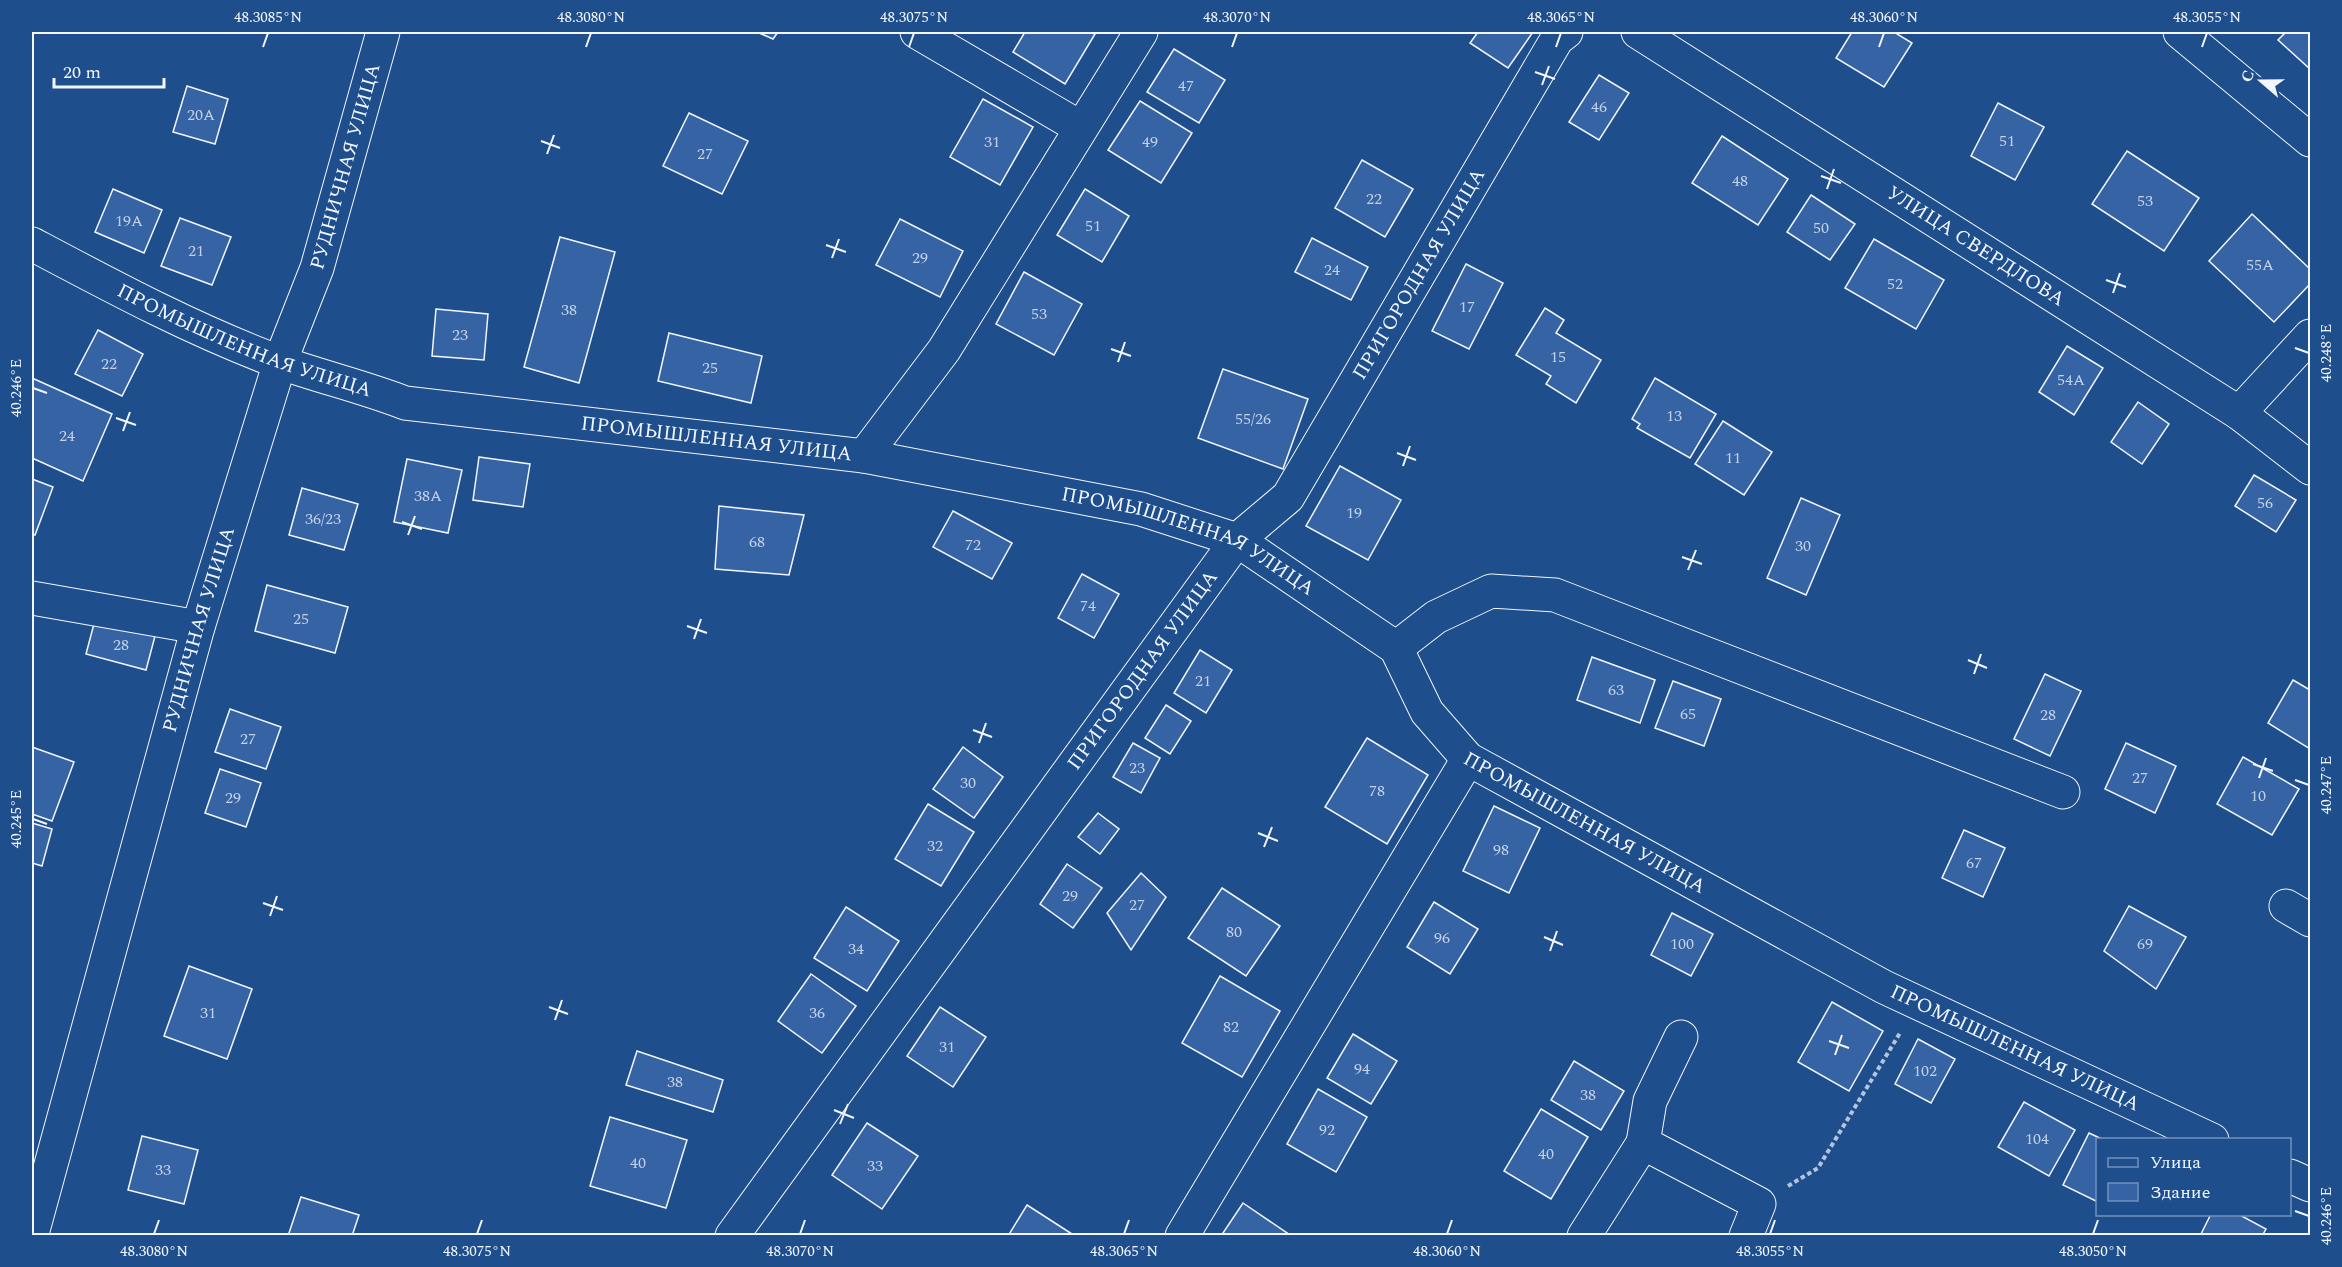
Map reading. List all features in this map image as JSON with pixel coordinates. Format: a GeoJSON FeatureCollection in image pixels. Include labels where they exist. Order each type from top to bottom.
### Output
{"type":"FeatureCollection","features":[{"type":"Feature","properties":{"kind":"street","name":"РУДНИЧНАЯ УЛИЦА"},"geometry":{"type":"LineString","coordinates":[[32,1234],[198,627],[280,362],[317,268],[383,32]]}},
{"type":"Feature","properties":{"kind":"street"},"geometry":{"type":"LineString","coordinates":[[916,32],[1081,128]]}},
{"type":"Feature","properties":{"kind":"street"},"geometry":{"type":"LineString","coordinates":[[864,456],[944,350],[1141,32]]}},
{"type":"Feature","properties":{"kind":"street","name":"ПРИГОРОДНАЯ УЛИЦА"},"geometry":{"type":"LineString","coordinates":[[732,1236],[1237,540],[1288,497],[1557,39],[1566,32]]}},
{"type":"Feature","properties":{"kind":"street","name":"УЛИЦА СВЕРДЛОВА"},"geometry":{"type":"LineString","coordinates":[[1638,32],[2240,413],[2310,468]]}},
{"type":"Feature","properties":{"kind":"street"},"geometry":{"type":"LineString","coordinates":[[2180,32],[2310,140]]}},
{"type":"Feature","properties":{"kind":"street","name":"ПРОМЫШЛЕННАЯ УЛИЦА"},"geometry":{"type":"LineString","coordinates":[[32,244],[166,315],[280,362],[370,389],[405,403],[864,456],[1141,509],[1237,540],[1396,648],[1427,712],[1468,759],[1884,987],[2208,1138]]}},
{"type":"Feature","properties":{"kind":"street"},"geometry":{"type":"LineString","coordinates":[[2240,413],[2310,336]]}},
{"type":"Feature","properties":{"kind":"street"},"geometry":{"type":"LineString","coordinates":[[1396,648],[1436,617],[1491,591],[1555,595],[2063,792]]}},
{"type":"Feature","properties":{"kind":"street"},"geometry":{"type":"LineString","coordinates":[[32,598],[198,627]]}},
{"type":"Feature","properties":{"kind":"street"},"geometry":{"type":"LineString","coordinates":[[1182,1236],[1468,759]]}},
{"type":"Feature","properties":{"kind":"street"},"geometry":{"type":"LineString","coordinates":[[1584,1236],[1643,1143],[1650,1101],[1682,1037]]}},
{"type":"Feature","properties":{"kind":"street"},"geometry":{"type":"LineString","coordinates":[[1643,1143],[1759,1204],[1746,1236]]}},
{"type":"Feature","properties":{"kind":"street"},"geometry":{"type":"LineString","coordinates":[[2291,1177],[2310,1185]]}},
{"type":"Feature","properties":{"kind":"path"},"geometry":{"type":"LineString","coordinates":[[1759,1204],[1818,1167],[1918,1004]]}},
{"type":"Feature","properties":{"kind":"building"},"geometry":{"type":"Polygon","coordinates":[[[757,32],[778,32],[773,39],[757,32]]]}},
{"type":"Feature","properties":{"kind":"building"},"geometry":{"type":"Polygon","coordinates":[[[1025,32],[1091,32],[1095,34],[1065,84],[1013,52],[1025,32]]]}},
{"type":"Feature","properties":{"kind":"building"},"geometry":{"type":"Polygon","coordinates":[[[1478,32],[1533,32],[1508,68],[1470,43],[1478,32]]]}},
{"type":"Feature","properties":{"kind":"building"},"geometry":{"type":"Polygon","coordinates":[[[1852,32],[1894,32],[1912,43],[1884,87],[1836,58],[1852,32]]]}},
{"type":"Feature","properties":{"kind":"building"},"geometry":{"type":"Polygon","coordinates":[[[2286,32],[2310,32],[2310,69],[2278,40],[2286,32]]]}},
{"type":"Feature","properties":{"kind":"building"},"geometry":{"type":"Polygon","coordinates":[[[1174,49],[1225,80],[1199,123],[1147,92],[1174,49]]]}},
{"type":"Feature","properties":{"kind":"building"},"geometry":{"type":"Polygon","coordinates":[[[1599,75],[1629,93],[1599,140],[1569,122],[1599,75]]]}},
{"type":"Feature","properties":{"kind":"building"},"geometry":{"type":"Polygon","coordinates":[[[187,86],[228,99],[215,144],[173,132],[187,86]]]}},
{"type":"Feature","properties":{"kind":"building"},"geometry":{"type":"Polygon","coordinates":[[[983,99],[1033,127],[1000,185],[950,157],[983,99]]]}},
{"type":"Feature","properties":{"kind":"building"},"geometry":{"type":"Polygon","coordinates":[[[1140,101],[1192,133],[1161,183],[1108,150],[1140,101]]]}},
{"type":"Feature","properties":{"kind":"building"},"geometry":{"type":"Polygon","coordinates":[[[1998,103],[2044,127],[2015,180],[1971,156],[1998,103]]]}},
{"type":"Feature","properties":{"kind":"building"},"geometry":{"type":"Polygon","coordinates":[[[689,113],[748,141],[722,194],[663,166],[689,113]]]}},
{"type":"Feature","properties":{"kind":"building"},"geometry":{"type":"Polygon","coordinates":[[[1722,136],[1788,179],[1758,225],[1692,183],[1722,136]]]}},
{"type":"Feature","properties":{"kind":"building"},"geometry":{"type":"Polygon","coordinates":[[[2127,151],[2199,198],[2164,251],[2092,204],[2127,151]]]}},
{"type":"Feature","properties":{"kind":"building"},"geometry":{"type":"Polygon","coordinates":[[[1362,160],[1413,189],[1385,237],[1335,208],[1362,160]]]}},
{"type":"Feature","properties":{"kind":"building"},"geometry":{"type":"Polygon","coordinates":[[[113,189],[162,210],[144,253],[95,232],[113,189]]]}},
{"type":"Feature","properties":{"kind":"building"},"geometry":{"type":"Polygon","coordinates":[[[1085,189],[1129,216],[1102,262],[1057,235],[1085,189]]]}},
{"type":"Feature","properties":{"kind":"building"},"geometry":{"type":"Polygon","coordinates":[[[1811,195],[1855,224],[1830,260],[1787,232],[1811,195]]]}},
{"type":"Feature","properties":{"kind":"building"},"geometry":{"type":"Polygon","coordinates":[[[2252,214],[2310,269],[2310,284],[2274,322],[2209,261],[2252,214]]]}},
{"type":"Feature","properties":{"kind":"building"},"geometry":{"type":"Polygon","coordinates":[[[180,218],[231,237],[212,285],[161,266],[180,218]]]}},
{"type":"Feature","properties":{"kind":"building"},"geometry":{"type":"Polygon","coordinates":[[[900,219],[963,251],[940,297],[876,265],[900,219]]]}},
{"type":"Feature","properties":{"kind":"building"},"geometry":{"type":"Polygon","coordinates":[[[560,237],[615,252],[579,383],[524,367],[560,237]]]}},
{"type":"Feature","properties":{"kind":"building"},"geometry":{"type":"Polygon","coordinates":[[[1312,238],[1368,267],[1351,300],[1295,272],[1312,238]]]}},
{"type":"Feature","properties":{"kind":"building"},"geometry":{"type":"Polygon","coordinates":[[[1874,239],[1944,280],[1916,329],[1845,288],[1874,239]]]}},
{"type":"Feature","properties":{"kind":"building"},"geometry":{"type":"Polygon","coordinates":[[[1466,264],[1503,283],[1469,349],[1432,331],[1466,264]]]}},
{"type":"Feature","properties":{"kind":"building"},"geometry":{"type":"Polygon","coordinates":[[[1024,272],[1082,304],[1054,355],[996,324],[1024,272]]]}},
{"type":"Feature","properties":{"kind":"building"},"geometry":{"type":"Polygon","coordinates":[[[1545,308],[1564,320],[1556,333],[1601,360],[1576,403],[1546,384],[1551,376],[1516,355],[1545,308]]]}},
{"type":"Feature","properties":{"kind":"building"},"geometry":{"type":"Polygon","coordinates":[[[436,309],[488,314],[484,360],[432,356],[436,309]]]}},
{"type":"Feature","properties":{"kind":"building"},"geometry":{"type":"Polygon","coordinates":[[[98,330],[143,354],[122,396],[75,374],[98,330]]]}},
{"type":"Feature","properties":{"kind":"building"},"geometry":{"type":"Polygon","coordinates":[[[669,333],[762,356],[751,403],[658,381],[669,333]]]}},
{"type":"Feature","properties":{"kind":"building"},"geometry":{"type":"Polygon","coordinates":[[[2067,346],[2103,368],[2074,415],[2039,392],[2067,346]]]}},
{"type":"Feature","properties":{"kind":"building"},"geometry":{"type":"Polygon","coordinates":[[[1223,369],[1308,399],[1283,469],[1198,438],[1223,369]]]}},
{"type":"Feature","properties":{"kind":"building"},"geometry":{"type":"Polygon","coordinates":[[[32,378],[112,414],[83,481],[32,458],[32,378]]]}},
{"type":"Feature","properties":{"kind":"building"},"geometry":{"type":"Polygon","coordinates":[[[1655,378],[1716,414],[1690,458],[1637,428],[1640,424],[1632,419],[1655,378]]]}},
{"type":"Feature","properties":{"kind":"building"},"geometry":{"type":"Polygon","coordinates":[[[2138,402],[2169,424],[2142,464],[2111,442],[2138,402]]]}},
{"type":"Feature","properties":{"kind":"building"},"geometry":{"type":"Polygon","coordinates":[[[1723,421],[1772,452],[1744,495],[1695,464],[1723,421]]]}},
{"type":"Feature","properties":{"kind":"building"},"geometry":{"type":"Polygon","coordinates":[[[479,457],[530,464],[523,507],[473,500],[479,457]]]}},
{"type":"Feature","properties":{"kind":"building"},"geometry":{"type":"Polygon","coordinates":[[[407,459],[462,470],[448,533],[394,522],[407,459]]]}},
{"type":"Feature","properties":{"kind":"building"},"geometry":{"type":"Polygon","coordinates":[[[1340,466],[1401,500],[1368,560],[1306,526],[1340,466]]]}},
{"type":"Feature","properties":{"kind":"building"},"geometry":{"type":"Polygon","coordinates":[[[2254,475],[2296,500],[2276,532],[2235,506],[2254,475]]]}},
{"type":"Feature","properties":{"kind":"building"},"geometry":{"type":"Polygon","coordinates":[[[32,479],[53,487],[35,535],[32,534],[32,479]]]}},
{"type":"Feature","properties":{"kind":"building"},"geometry":{"type":"Polygon","coordinates":[[[302,488],[358,504],[344,550],[289,535],[302,488]]]}},
{"type":"Feature","properties":{"kind":"building"},"geometry":{"type":"Polygon","coordinates":[[[1801,498],[1840,515],[1806,595],[1767,578],[1801,498]]]}},
{"type":"Feature","properties":{"kind":"building"},"geometry":{"type":"Polygon","coordinates":[[[719,506],[804,515],[789,575],[715,569],[719,506]]]}},
{"type":"Feature","properties":{"kind":"building"},"geometry":{"type":"Polygon","coordinates":[[[953,511],[1012,543],[992,579],[933,547],[953,511]]]}},
{"type":"Feature","properties":{"kind":"building"},"geometry":{"type":"Polygon","coordinates":[[[1082,574],[1119,594],[1094,638],[1058,618],[1082,574]]]}},
{"type":"Feature","properties":{"kind":"building"},"geometry":{"type":"Polygon","coordinates":[[[267,585],[348,607],[335,653],[255,631],[267,585]]]}},
{"type":"Feature","properties":{"kind":"building"},"geometry":{"type":"Polygon","coordinates":[[[95,620],[155,636],[146,670],[86,654],[95,620]]]}},
{"type":"Feature","properties":{"kind":"building"},"geometry":{"type":"Polygon","coordinates":[[[1200,650],[1232,670],[1206,713],[1174,693],[1200,650]]]}},
{"type":"Feature","properties":{"kind":"building"},"geometry":{"type":"Polygon","coordinates":[[[1592,657],[1655,680],[1640,723],[1577,700],[1592,657]]]}},
{"type":"Feature","properties":{"kind":"building"},"geometry":{"type":"Polygon","coordinates":[[[2045,674],[2081,691],[2050,756],[2014,739],[2045,674]]]}},
{"type":"Feature","properties":{"kind":"building"},"geometry":{"type":"Polygon","coordinates":[[[2293,680],[2310,690],[2310,749],[2268,723],[2293,680]]]}},
{"type":"Feature","properties":{"kind":"building"},"geometry":{"type":"Polygon","coordinates":[[[1673,681],[1721,699],[1704,746],[1655,728],[1673,681]]]}},
{"type":"Feature","properties":{"kind":"building"},"geometry":{"type":"Polygon","coordinates":[[[1166,705],[1191,721],[1170,754],[1145,738],[1166,705]]]}},
{"type":"Feature","properties":{"kind":"building"},"geometry":{"type":"Polygon","coordinates":[[[230,709],[281,727],[266,769],[215,752],[230,709]]]}},
{"type":"Feature","properties":{"kind":"building"},"geometry":{"type":"Polygon","coordinates":[[[1367,738],[1428,775],[1387,844],[1325,807],[1367,738]]]}},
{"type":"Feature","properties":{"kind":"building"},"geometry":{"type":"Polygon","coordinates":[[[1133,743],[1160,758],[1141,793],[1113,777],[1133,743]]]}},
{"type":"Feature","properties":{"kind":"building"},"geometry":{"type":"Polygon","coordinates":[[[2126,743],[2176,766],[2155,813],[2105,789],[2126,743]]]}},
{"type":"Feature","properties":{"kind":"building"},"geometry":{"type":"Polygon","coordinates":[[[32,747],[74,762],[52,821],[32,814],[32,747]]]}},
{"type":"Feature","properties":{"kind":"building"},"geometry":{"type":"Polygon","coordinates":[[[963,747],[1003,777],[974,818],[933,789],[963,747]]]}},
{"type":"Feature","properties":{"kind":"building"},"geometry":{"type":"Polygon","coordinates":[[[2243,757],[2299,789],[2272,835],[2217,804],[2243,757]]]}},
{"type":"Feature","properties":{"kind":"building"},"geometry":{"type":"Polygon","coordinates":[[[220,769],[261,783],[246,827],[205,813],[220,769]]]}},
{"type":"Feature","properties":{"kind":"building"},"geometry":{"type":"Polygon","coordinates":[[[928,804],[974,832],[941,886],[895,859],[928,804]]]}},
{"type":"Feature","properties":{"kind":"building"},"geometry":{"type":"Polygon","coordinates":[[[1494,806],[1540,828],[1509,893],[1463,871],[1494,806]]]}},
{"type":"Feature","properties":{"kind":"building"},"geometry":{"type":"Polygon","coordinates":[[[1098,813],[1119,829],[1100,854],[1078,837],[1098,813]]]}},
{"type":"Feature","properties":{"kind":"building"},"geometry":{"type":"Polygon","coordinates":[[[32,823],[52,829],[42,866],[32,863],[32,823]]]}},
{"type":"Feature","properties":{"kind":"building"},"geometry":{"type":"Polygon","coordinates":[[[1964,830],[2005,848],[1983,897],[1942,878],[1964,830]]]}},
{"type":"Feature","properties":{"kind":"building"},"geometry":{"type":"Polygon","coordinates":[[[1067,864],[1102,888],[1073,928],[1040,904],[1067,864]]]}},
{"type":"Feature","properties":{"kind":"building"},"geometry":{"type":"Polygon","coordinates":[[[1141,873],[1166,897],[1131,950],[1107,913],[1141,873]]]}},
{"type":"Feature","properties":{"kind":"building"},"geometry":{"type":"Polygon","coordinates":[[[1222,888],[1280,926],[1246,976],[1188,938],[1222,888]]]}},
{"type":"Feature","properties":{"kind":"building"},"geometry":{"type":"Polygon","coordinates":[[[1434,902],[1478,929],[1450,974],[1407,947],[1434,902]]]}},
{"type":"Feature","properties":{"kind":"building"},"geometry":{"type":"Polygon","coordinates":[[[2129,906],[2186,937],[2156,989],[2104,951],[2129,906]]]}},
{"type":"Feature","properties":{"kind":"building"},"geometry":{"type":"Polygon","coordinates":[[[846,907],[899,941],[867,991],[814,958],[846,907]]]}},
{"type":"Feature","properties":{"kind":"building"},"geometry":{"type":"Polygon","coordinates":[[[1672,913],[1713,934],[1691,976],[1651,955],[1672,913]]]}},
{"type":"Feature","properties":{"kind":"building"},"geometry":{"type":"Polygon","coordinates":[[[189,966],[252,989],[227,1059],[164,1036],[189,966]]]}},
{"type":"Feature","properties":{"kind":"building"},"geometry":{"type":"Polygon","coordinates":[[[811,974],[856,1006],[822,1053],[778,1021],[811,974]]]}},
{"type":"Feature","properties":{"kind":"building"},"geometry":{"type":"Polygon","coordinates":[[[1220,976],[1280,1011],[1242,1077],[1182,1043],[1220,976]]]}},
{"type":"Feature","properties":{"kind":"building"},"geometry":{"type":"Polygon","coordinates":[[[1832,1002],[1883,1031],[1849,1091],[1798,1062],[1832,1002]]]}},
{"type":"Feature","properties":{"kind":"building"},"geometry":{"type":"Polygon","coordinates":[[[940,1007],[986,1037],[953,1087],[907,1056],[940,1007]]]}},
{"type":"Feature","properties":{"kind":"building"},"geometry":{"type":"Polygon","coordinates":[[[1353,1034],[1397,1061],[1371,1104],[1327,1078],[1353,1034]]]}},
{"type":"Feature","properties":{"kind":"building"},"geometry":{"type":"Polygon","coordinates":[[[1918,1039],[1955,1059],[1931,1103],[1895,1084],[1918,1039]]]}},
{"type":"Feature","properties":{"kind":"building"},"geometry":{"type":"Polygon","coordinates":[[[637,1051],[723,1080],[713,1112],[626,1085],[637,1051]]]}},
{"type":"Feature","properties":{"kind":"building"},"geometry":{"type":"Polygon","coordinates":[[[1574,1061],[1624,1091],[1601,1130],[1551,1100],[1574,1061]]]}},
{"type":"Feature","properties":{"kind":"building"},"geometry":{"type":"Polygon","coordinates":[[[1318,1089],[1367,1117],[1336,1172],[1287,1144],[1318,1089]]]}},
{"type":"Feature","properties":{"kind":"building"},"geometry":{"type":"Polygon","coordinates":[[[2024,1102],[2075,1130],[2049,1176],[1998,1147],[2024,1102]]]}},
{"type":"Feature","properties":{"kind":"building"},"geometry":{"type":"Polygon","coordinates":[[[1541,1109],[1588,1137],[1551,1199],[1504,1171],[1541,1109]]]}},
{"type":"Feature","properties":{"kind":"building"},"geometry":{"type":"Polygon","coordinates":[[[610,1117],[687,1140],[666,1208],[590,1186],[610,1117]]]}},
{"type":"Feature","properties":{"kind":"building"},"geometry":{"type":"Polygon","coordinates":[[[867,1123],[918,1156],[882,1209],[832,1175],[867,1123]]]}},
{"type":"Feature","properties":{"kind":"building"},"geometry":{"type":"Polygon","coordinates":[[[2089,1133],[2100,1138],[2096,1138],[2096,1201],[2063,1185],[2089,1133]]]}},
{"type":"Feature","properties":{"kind":"building"},"geometry":{"type":"Polygon","coordinates":[[[142,1136],[198,1150],[184,1204],[128,1190],[142,1136]]]}},
{"type":"Feature","properties":{"kind":"building"},"geometry":{"type":"Polygon","coordinates":[[[301,1197],[359,1215],[352,1236],[288,1236],[301,1197]]]}},
{"type":"Feature","properties":{"kind":"building"},"geometry":{"type":"Polygon","coordinates":[[[1243,1203],[1290,1235],[1290,1236],[1221,1236],[1243,1203]]]}},
{"type":"Feature","properties":{"kind":"building"},"geometry":{"type":"Polygon","coordinates":[[[1027,1205],[1072,1234],[1072,1236],[1008,1236],[1027,1205]]]}},
{"type":"Feature","properties":{"kind":"building"},"geometry":{"type":"Polygon","coordinates":[[[2210,1216],[2242,1216],[2266,1229],[2262,1236],[2200,1236],[2210,1216]]]}}]}
